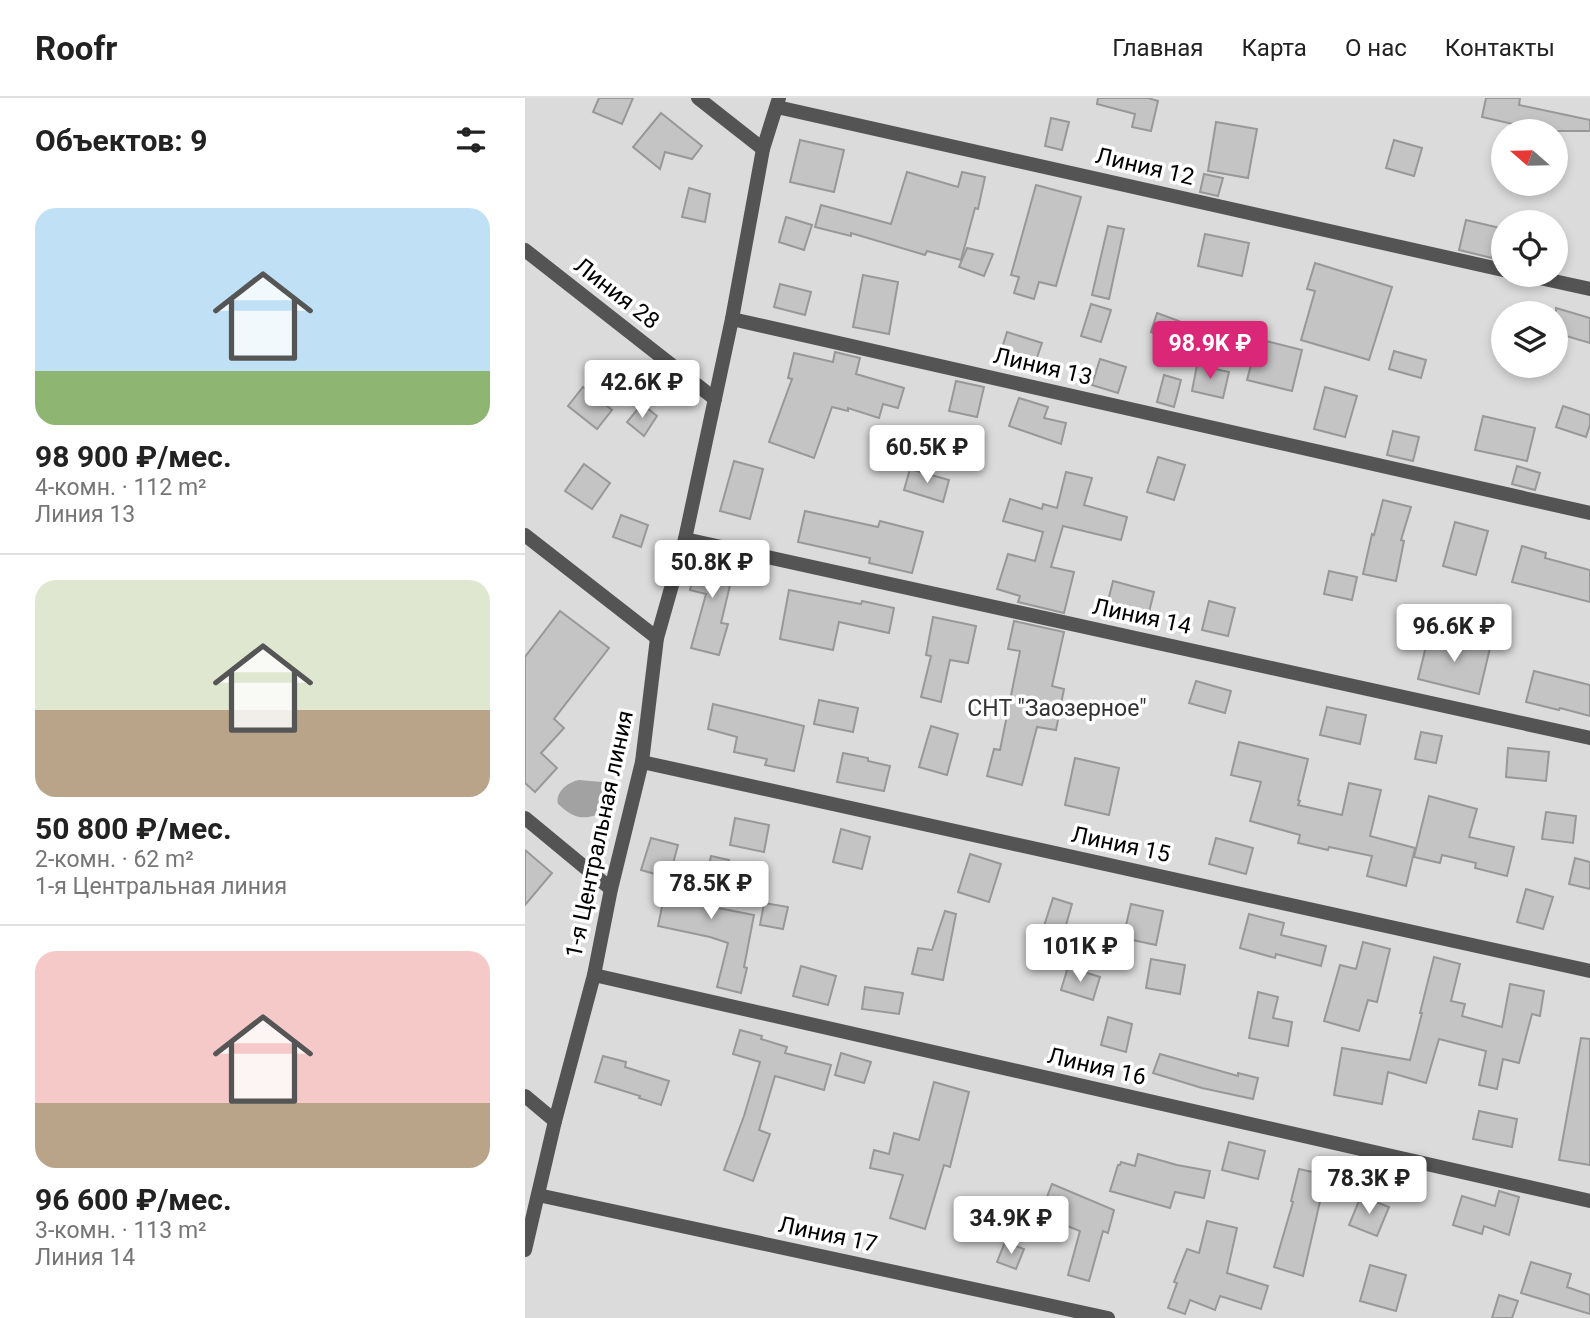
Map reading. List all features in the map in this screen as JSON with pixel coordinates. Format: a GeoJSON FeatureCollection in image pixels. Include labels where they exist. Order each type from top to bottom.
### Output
{"type":"FeatureCollection","features":[{"type":"Feature","properties":{"kind":"street"},"geometry":{"type":"LineString","coordinates":[[698,98],[762,149]]}},
{"type":"Feature","properties":{"kind":"street","name":"1-я Центральная линия"},"geometry":{"type":"LineString","coordinates":[[525,1250],[555,1121],[594,975],[611,889],[642,762],[657,638],[685,539],[732,319],[762,149],[778,103]]}},
{"type":"Feature","properties":{"kind":"street","name":"Линия 12"},"geometry":{"type":"LineString","coordinates":[[778,103],[1491,267]]}},
{"type":"Feature","properties":{"kind":"street","name":"Линия 28"},"geometry":{"type":"LineString","coordinates":[[525,250],[715,399]]}},
{"type":"Feature","properties":{"kind":"street"},"geometry":{"type":"LineString","coordinates":[[1568,284],[1590,289]]}},
{"type":"Feature","properties":{"kind":"street","name":"Линия 13"},"geometry":{"type":"LineString","coordinates":[[732,319],[1590,513]]}},
{"type":"Feature","properties":{"kind":"street"},"geometry":{"type":"LineString","coordinates":[[525,535],[657,638]]}},
{"type":"Feature","properties":{"kind":"street","name":"Линия 14"},"geometry":{"type":"LineString","coordinates":[[685,539],[1590,738]]}},
{"type":"Feature","properties":{"kind":"street","name":"Линия 15"},"geometry":{"type":"LineString","coordinates":[[642,762],[1590,971]]}},
{"type":"Feature","properties":{"kind":"street"},"geometry":{"type":"LineString","coordinates":[[525,818],[611,889]]}},
{"type":"Feature","properties":{"kind":"street","name":"Линия 16"},"geometry":{"type":"LineString","coordinates":[[594,975],[1590,1201]]}},
{"type":"Feature","properties":{"kind":"street"},"geometry":{"type":"LineString","coordinates":[[525,1096],[555,1121]]}},
{"type":"Feature","properties":{"kind":"street","name":"Линия 17"},"geometry":{"type":"LineString","coordinates":[[538,1195],[1108,1318]]}},
{"type":"Feature","properties":{"kind":"green space","name":"СНТ \"Заозерное\""},"geometry":{"type":"Polygon","coordinates":[[[525,98],[1590,98],[1590,1318],[525,1318],[525,98]]]}},
{"type":"Feature","properties":{"kind":"shaded area"},"geometry":{"type":"Polygon","coordinates":[[[579,780],[602,782],[605,787],[605,814],[602,817],[575,816],[558,804],[558,795],[563,788],[579,780]]]}},
{"type":"Feature","properties":{"kind":"building"},"geometry":{"type":"Polygon","coordinates":[[[599,98],[633,98],[622,124],[593,112],[599,98]]]}},
{"type":"Feature","properties":{"kind":"building"},"geometry":{"type":"Polygon","coordinates":[[[1098,98],[1148,98],[1158,101],[1151,131],[1132,127],[1135,114],[1097,104],[1098,98]]]}},
{"type":"Feature","properties":{"kind":"building"},"geometry":{"type":"Polygon","coordinates":[[[1486,98],[1520,98],[1519,105],[1590,120],[1590,131],[1568,131],[1568,119],[1482,117],[1486,98]]]}},
{"type":"Feature","properties":{"kind":"building"},"geometry":{"type":"Polygon","coordinates":[[[661,113],[702,146],[692,159],[665,152],[660,169],[633,147],[661,113]]]}},
{"type":"Feature","properties":{"kind":"building"},"geometry":{"type":"Polygon","coordinates":[[[1051,118],[1069,122],[1062,150],[1045,146],[1051,118]]]}},
{"type":"Feature","properties":{"kind":"building"},"geometry":{"type":"Polygon","coordinates":[[[1216,122],[1257,129],[1248,178],[1208,171],[1216,122]]]}},
{"type":"Feature","properties":{"kind":"building"},"geometry":{"type":"Polygon","coordinates":[[[800,140],[844,150],[834,192],[790,182],[800,140]]]}},
{"type":"Feature","properties":{"kind":"building"},"geometry":{"type":"Polygon","coordinates":[[[1394,140],[1422,148],[1414,176],[1386,168],[1394,140]]]}},
{"type":"Feature","properties":{"kind":"building"},"geometry":{"type":"Polygon","coordinates":[[[907,172],[958,187],[962,172],[985,177],[978,209],[975,208],[961,260],[927,251],[925,255],[851,233],[851,236],[815,227],[821,205],[891,224],[907,172]]]}},
{"type":"Feature","properties":{"kind":"building"},"geometry":{"type":"Polygon","coordinates":[[[1204,174],[1223,178],[1218,196],[1200,192],[1204,174]]]}},
{"type":"Feature","properties":{"kind":"building"},"geometry":{"type":"Polygon","coordinates":[[[1036,185],[1081,197],[1056,286],[1039,282],[1034,299],[1014,293],[1019,277],[1011,275],[1036,185]]]}},
{"type":"Feature","properties":{"kind":"building"},"geometry":{"type":"Polygon","coordinates":[[[689,188],[710,194],[705,222],[682,217],[689,188]]]}},
{"type":"Feature","properties":{"kind":"building"},"geometry":{"type":"Polygon","coordinates":[[[786,217],[812,225],[804,250],[779,242],[786,217]]]}},
{"type":"Feature","properties":{"kind":"building"},"geometry":{"type":"Polygon","coordinates":[[[1466,220],[1491,226],[1491,258],[1459,250],[1466,220]]]}},
{"type":"Feature","properties":{"kind":"building"},"geometry":{"type":"Polygon","coordinates":[[[1108,226],[1124,229],[1109,299],[1092,295],[1108,226]]]}},
{"type":"Feature","properties":{"kind":"building"},"geometry":{"type":"Polygon","coordinates":[[[1205,234],[1249,243],[1242,276],[1198,266],[1205,234]]]}},
{"type":"Feature","properties":{"kind":"building"},"geometry":{"type":"Polygon","coordinates":[[[967,248],[993,254],[984,276],[959,267],[967,248]]]}},
{"type":"Feature","properties":{"kind":"building"},"geometry":{"type":"Polygon","coordinates":[[[1315,263],[1392,287],[1369,360],[1301,340],[1315,291],[1307,289],[1315,263]]]}},
{"type":"Feature","properties":{"kind":"building"},"geometry":{"type":"Polygon","coordinates":[[[863,275],[898,282],[889,334],[853,327],[863,275]]]}},
{"type":"Feature","properties":{"kind":"building"},"geometry":{"type":"Polygon","coordinates":[[[780,284],[811,292],[805,315],[774,307],[780,284]]]}},
{"type":"Feature","properties":{"kind":"building"},"geometry":{"type":"Polygon","coordinates":[[[1091,304],[1111,310],[1101,342],[1081,336],[1091,304]]]}},
{"type":"Feature","properties":{"kind":"building"},"geometry":{"type":"Polygon","coordinates":[[[1568,312],[1590,318],[1590,343],[1568,337],[1568,312]]]}},
{"type":"Feature","properties":{"kind":"building"},"geometry":{"type":"Polygon","coordinates":[[[1157,313],[1179,321],[1172,339],[1151,332],[1157,313]]]}},
{"type":"Feature","properties":{"kind":"building"},"geometry":{"type":"Polygon","coordinates":[[[1007,332],[1042,343],[1032,372],[998,361],[1007,332]]]}},
{"type":"Feature","properties":{"kind":"building"},"geometry":{"type":"Polygon","coordinates":[[[1258,339],[1302,350],[1292,391],[1247,380],[1258,339]]]}},
{"type":"Feature","properties":{"kind":"building"},"geometry":{"type":"Polygon","coordinates":[[[1394,351],[1426,360],[1421,378],[1389,369],[1394,351]]]}},
{"type":"Feature","properties":{"kind":"building"},"geometry":{"type":"Polygon","coordinates":[[[835,352],[860,358],[856,374],[904,388],[898,408],[883,404],[879,418],[848,408],[848,411],[832,407],[814,458],[769,442],[792,379],[788,378],[794,353],[833,362],[835,352]]]}},
{"type":"Feature","properties":{"kind":"building"},"geometry":{"type":"Polygon","coordinates":[[[1100,359],[1126,367],[1118,393],[1092,385],[1100,359]]]}},
{"type":"Feature","properties":{"kind":"building"},"geometry":{"type":"Polygon","coordinates":[[[1197,365],[1229,372],[1223,398],[1192,391],[1197,365]]]}},
{"type":"Feature","properties":{"kind":"building"},"geometry":{"type":"Polygon","coordinates":[[[1164,375],[1181,380],[1174,407],[1157,402],[1164,375]]]}},
{"type":"Feature","properties":{"kind":"building"},"geometry":{"type":"Polygon","coordinates":[[[956,381],[984,387],[977,417],[949,411],[956,381]]]}},
{"type":"Feature","properties":{"kind":"building"},"geometry":{"type":"Polygon","coordinates":[[[583,387],[612,410],[597,429],[568,406],[583,387]]]}},
{"type":"Feature","properties":{"kind":"building"},"geometry":{"type":"Polygon","coordinates":[[[1325,387],[1357,396],[1345,437],[1314,429],[1325,387]]]}},
{"type":"Feature","properties":{"kind":"building"},"geometry":{"type":"Polygon","coordinates":[[[1019,398],[1048,407],[1044,418],[1066,423],[1061,444],[1009,426],[1019,398]]]}},
{"type":"Feature","properties":{"kind":"building"},"geometry":{"type":"Polygon","coordinates":[[[642,404],[657,416],[644,436],[627,422],[642,404]]]}},
{"type":"Feature","properties":{"kind":"building"},"geometry":{"type":"Polygon","coordinates":[[[1563,406],[1590,415],[1586,437],[1556,427],[1563,406]]]}},
{"type":"Feature","properties":{"kind":"building"},"geometry":{"type":"Polygon","coordinates":[[[1483,416],[1535,428],[1527,461],[1475,450],[1483,416]]]}},
{"type":"Feature","properties":{"kind":"building"},"geometry":{"type":"Polygon","coordinates":[[[1393,431],[1419,437],[1413,461],[1387,455],[1393,431]]]}},
{"type":"Feature","properties":{"kind":"building"},"geometry":{"type":"Polygon","coordinates":[[[1158,457],[1185,465],[1174,500],[1147,492],[1158,457]]]}},
{"type":"Feature","properties":{"kind":"building"},"geometry":{"type":"Polygon","coordinates":[[[734,461],[763,469],[750,519],[720,511],[734,461]]]}},
{"type":"Feature","properties":{"kind":"building"},"geometry":{"type":"Polygon","coordinates":[[[584,464],[610,483],[592,509],[565,491],[584,464]]]}},
{"type":"Feature","properties":{"kind":"building"},"geometry":{"type":"Polygon","coordinates":[[[1517,466],[1540,473],[1535,490],[1512,484],[1517,466]]]}},
{"type":"Feature","properties":{"kind":"building"},"geometry":{"type":"Polygon","coordinates":[[[910,469],[949,480],[943,502],[904,490],[910,469]]]}},
{"type":"Feature","properties":{"kind":"building"},"geometry":{"type":"Polygon","coordinates":[[[1066,472],[1092,478],[1084,505],[1127,517],[1121,540],[1063,526],[1051,567],[1074,572],[1064,613],[1018,602],[1020,596],[997,589],[1008,554],[1035,561],[1043,532],[1003,521],[1010,499],[1042,509],[1043,504],[1057,508],[1066,472]]]}},
{"type":"Feature","properties":{"kind":"building"},"geometry":{"type":"Polygon","coordinates":[[[1383,500],[1411,507],[1401,540],[1404,541],[1396,581],[1363,574],[1383,500]]]}},
{"type":"Feature","properties":{"kind":"building"},"geometry":{"type":"Polygon","coordinates":[[[805,511],[878,527],[880,521],[923,532],[912,573],[869,563],[870,558],[798,542],[805,511]]]}},
{"type":"Feature","properties":{"kind":"building"},"geometry":{"type":"Polygon","coordinates":[[[621,515],[648,525],[641,547],[613,537],[621,515]]]}},
{"type":"Feature","properties":{"kind":"building"},"geometry":{"type":"Polygon","coordinates":[[[1455,522],[1488,531],[1476,575],[1443,566],[1455,522]]]}},
{"type":"Feature","properties":{"kind":"building"},"geometry":{"type":"Polygon","coordinates":[[[1522,546],[1546,553],[1545,558],[1590,570],[1590,602],[1512,582],[1522,546]]]}},
{"type":"Feature","properties":{"kind":"building"},"geometry":{"type":"Polygon","coordinates":[[[699,552],[736,560],[721,623],[728,624],[719,655],[691,648],[706,594],[690,590],[699,552]]]}},
{"type":"Feature","properties":{"kind":"building"},"geometry":{"type":"Polygon","coordinates":[[[1329,571],[1357,577],[1352,600],[1324,594],[1329,571]]]}},
{"type":"Feature","properties":{"kind":"building"},"geometry":{"type":"Polygon","coordinates":[[[1113,581],[1154,592],[1147,620],[1106,609],[1113,581]]]}},
{"type":"Feature","properties":{"kind":"building"},"geometry":{"type":"Polygon","coordinates":[[[789,590],[894,608],[889,633],[839,622],[833,650],[780,639],[789,590]]]}},
{"type":"Feature","properties":{"kind":"building"},"geometry":{"type":"Polygon","coordinates":[[[1209,601],[1235,608],[1228,636],[1202,630],[1209,601]]]}},
{"type":"Feature","properties":{"kind":"building"},"geometry":{"type":"Polygon","coordinates":[[[560,611],[609,648],[554,719],[564,728],[541,753],[557,768],[535,792],[525,783],[525,657],[560,611]]]}},
{"type":"Feature","properties":{"kind":"building"},"geometry":{"type":"Polygon","coordinates":[[[933,617],[976,626],[968,663],[950,660],[941,702],[921,697],[931,656],[926,655],[933,617]]]}},
{"type":"Feature","properties":{"kind":"building"},"geometry":{"type":"Polygon","coordinates":[[[1014,621],[1064,632],[1052,686],[1064,689],[1056,730],[1037,727],[1022,785],[987,776],[994,749],[1000,750],[1020,651],[1008,649],[1014,621]]]}},
{"type":"Feature","properties":{"kind":"building"},"geometry":{"type":"Polygon","coordinates":[[[1429,634],[1490,648],[1479,694],[1418,679],[1429,634]]]}},
{"type":"Feature","properties":{"kind":"building"},"geometry":{"type":"Polygon","coordinates":[[[1534,671],[1590,685],[1590,716],[1526,702],[1534,671]]]}},
{"type":"Feature","properties":{"kind":"building"},"geometry":{"type":"Polygon","coordinates":[[[1196,681],[1231,691],[1225,713],[1189,703],[1196,681]]]}},
{"type":"Feature","properties":{"kind":"building"},"geometry":{"type":"Polygon","coordinates":[[[819,700],[858,708],[853,732],[814,724],[819,700]]]}},
{"type":"Feature","properties":{"kind":"building"},"geometry":{"type":"Polygon","coordinates":[[[713,704],[804,726],[794,771],[765,765],[767,759],[734,752],[737,737],[708,729],[713,704]]]}},
{"type":"Feature","properties":{"kind":"building"},"geometry":{"type":"Polygon","coordinates":[[[1327,707],[1366,715],[1360,744],[1320,735],[1327,707]]]}},
{"type":"Feature","properties":{"kind":"building"},"geometry":{"type":"Polygon","coordinates":[[[931,726],[958,734],[947,775],[919,767],[931,726]]]}},
{"type":"Feature","properties":{"kind":"building"},"geometry":{"type":"Polygon","coordinates":[[[1421,732],[1442,736],[1436,763],[1415,759],[1421,732]]]}},
{"type":"Feature","properties":{"kind":"building"},"geometry":{"type":"Polygon","coordinates":[[[1239,742],[1308,759],[1298,805],[1342,815],[1349,783],[1381,790],[1370,836],[1415,848],[1406,886],[1367,876],[1372,856],[1298,843],[1300,835],[1250,821],[1261,782],[1231,775],[1239,742]]]}},
{"type":"Feature","properties":{"kind":"building"},"geometry":{"type":"Polygon","coordinates":[[[1508,748],[1549,752],[1546,781],[1506,777],[1508,748]]]}},
{"type":"Feature","properties":{"kind":"building"},"geometry":{"type":"Polygon","coordinates":[[[843,753],[890,766],[884,791],[837,782],[843,753]]]}},
{"type":"Feature","properties":{"kind":"building"},"geometry":{"type":"Polygon","coordinates":[[[1075,758],[1119,768],[1109,815],[1065,805],[1075,758]]]}},
{"type":"Feature","properties":{"kind":"building"},"geometry":{"type":"Polygon","coordinates":[[[1429,796],[1477,809],[1469,837],[1514,847],[1507,876],[1475,868],[1476,863],[1442,855],[1440,863],[1414,857],[1429,796]]]}},
{"type":"Feature","properties":{"kind":"building"},"geometry":{"type":"Polygon","coordinates":[[[1546,812],[1576,816],[1573,843],[1542,839],[1546,812]]]}},
{"type":"Feature","properties":{"kind":"building"},"geometry":{"type":"Polygon","coordinates":[[[735,818],[769,825],[764,852],[730,845],[735,818]]]}},
{"type":"Feature","properties":{"kind":"building"},"geometry":{"type":"Polygon","coordinates":[[[841,829],[870,837],[862,869],[833,862],[841,829]]]}},
{"type":"Feature","properties":{"kind":"building"},"geometry":{"type":"Polygon","coordinates":[[[651,838],[678,845],[669,878],[641,870],[651,838]]]}},
{"type":"Feature","properties":{"kind":"building"},"geometry":{"type":"Polygon","coordinates":[[[1216,838],[1253,848],[1246,874],[1209,864],[1216,838]]]}},
{"type":"Feature","properties":{"kind":"building"},"geometry":{"type":"Polygon","coordinates":[[[525,850],[552,873],[525,905],[525,850]]]}},
{"type":"Feature","properties":{"kind":"building"},"geometry":{"type":"Polygon","coordinates":[[[970,854],[1001,864],[989,902],[958,892],[970,854]]]}},
{"type":"Feature","properties":{"kind":"building"},"geometry":{"type":"Polygon","coordinates":[[[711,856],[729,860],[718,908],[754,915],[741,993],[717,987],[728,943],[658,926],[667,883],[704,890],[711,856]]]}},
{"type":"Feature","properties":{"kind":"building"},"geometry":{"type":"Polygon","coordinates":[[[1575,858],[1590,862],[1590,889],[1569,884],[1575,858]]]}},
{"type":"Feature","properties":{"kind":"building"},"geometry":{"type":"Polygon","coordinates":[[[1526,889],[1553,897],[1543,929],[1517,922],[1526,889]]]}},
{"type":"Feature","properties":{"kind":"building"},"geometry":{"type":"Polygon","coordinates":[[[1053,898],[1072,904],[1064,932],[1044,926],[1053,898]]]}},
{"type":"Feature","properties":{"kind":"building"},"geometry":{"type":"Polygon","coordinates":[[[764,903],[788,907],[783,929],[760,925],[764,903]]]}},
{"type":"Feature","properties":{"kind":"building"},"geometry":{"type":"Polygon","coordinates":[[[1131,904],[1163,911],[1156,945],[1123,938],[1131,904]]]}},
{"type":"Feature","properties":{"kind":"building"},"geometry":{"type":"Polygon","coordinates":[[[945,911],[956,914],[943,980],[912,974],[918,948],[932,950],[945,911]]]}},
{"type":"Feature","properties":{"kind":"building"},"geometry":{"type":"Polygon","coordinates":[[[1249,914],[1284,923],[1281,935],[1326,946],[1321,966],[1276,954],[1275,958],[1240,948],[1249,914]]]}},
{"type":"Feature","properties":{"kind":"building"},"geometry":{"type":"Polygon","coordinates":[[[1363,942],[1390,949],[1377,1002],[1368,1000],[1359,1031],[1324,1021],[1340,965],[1356,969],[1363,942]]]}},
{"type":"Feature","properties":{"kind":"building"},"geometry":{"type":"Polygon","coordinates":[[[1434,957],[1460,964],[1451,1001],[1465,1004],[1462,1016],[1502,1027],[1510,984],[1544,991],[1540,1016],[1532,1014],[1519,1063],[1503,1059],[1497,1089],[1479,1085],[1486,1051],[1439,1039],[1426,1083],[1388,1072],[1382,1104],[1334,1095],[1342,1048],[1410,1060],[1434,957]]]}},
{"type":"Feature","properties":{"kind":"building"},"geometry":{"type":"Polygon","coordinates":[[[1151,959],[1185,965],[1180,994],[1146,988],[1151,959]]]}},
{"type":"Feature","properties":{"kind":"building"},"geometry":{"type":"Polygon","coordinates":[[[801,966],[836,976],[828,1005],[793,996],[801,966]]]}},
{"type":"Feature","properties":{"kind":"building"},"geometry":{"type":"Polygon","coordinates":[[[1068,967],[1100,977],[1093,1000],[1061,990],[1068,967]]]}},
{"type":"Feature","properties":{"kind":"building"},"geometry":{"type":"Polygon","coordinates":[[[865,987],[903,993],[899,1014],[862,1009],[865,987]]]}},
{"type":"Feature","properties":{"kind":"building"},"geometry":{"type":"Polygon","coordinates":[[[1258,992],[1278,997],[1273,1018],[1292,1022],[1288,1046],[1249,1038],[1258,992]]]}},
{"type":"Feature","properties":{"kind":"building"},"geometry":{"type":"Polygon","coordinates":[[[1108,1017],[1132,1024],[1126,1052],[1101,1045],[1108,1017]]]}},
{"type":"Feature","properties":{"kind":"building"},"geometry":{"type":"Polygon","coordinates":[[[740,1030],[787,1047],[785,1053],[831,1065],[824,1090],[775,1076],[759,1130],[770,1134],[753,1181],[724,1170],[760,1062],[733,1054],[740,1030]]]}},
{"type":"Feature","properties":{"kind":"building"},"geometry":{"type":"Polygon","coordinates":[[[1581,1038],[1590,1039],[1590,1165],[1559,1160],[1581,1038]]]}},
{"type":"Feature","properties":{"kind":"building"},"geometry":{"type":"Polygon","coordinates":[[[841,1053],[871,1062],[864,1083],[835,1075],[841,1053]]]}},
{"type":"Feature","properties":{"kind":"building"},"geometry":{"type":"Polygon","coordinates":[[[1160,1054],[1238,1076],[1238,1073],[1258,1078],[1253,1099],[1202,1088],[1153,1073],[1160,1054]]]}},
{"type":"Feature","properties":{"kind":"building"},"geometry":{"type":"Polygon","coordinates":[[[603,1056],[626,1062],[625,1067],[669,1081],[661,1105],[595,1082],[603,1056]]]}},
{"type":"Feature","properties":{"kind":"building"},"geometry":{"type":"Polygon","coordinates":[[[934,1082],[969,1092],[950,1167],[944,1165],[925,1229],[890,1218],[903,1175],[870,1168],[874,1150],[889,1154],[894,1133],[919,1140],[934,1082]]]}},
{"type":"Feature","properties":{"kind":"building"},"geometry":{"type":"Polygon","coordinates":[[[1479,1111],[1517,1119],[1512,1147],[1473,1139],[1479,1111]]]}},
{"type":"Feature","properties":{"kind":"building"},"geometry":{"type":"Polygon","coordinates":[[[1229,1142],[1265,1151],[1258,1179],[1222,1170],[1229,1142]]]}},
{"type":"Feature","properties":{"kind":"building"},"geometry":{"type":"Polygon","coordinates":[[[1138,1154],[1210,1171],[1204,1198],[1175,1192],[1170,1208],[1110,1191],[1118,1165],[1121,1162],[1135,1166],[1138,1154]]]}},
{"type":"Feature","properties":{"kind":"building"},"geometry":{"type":"Polygon","coordinates":[[[1299,1169],[1326,1175],[1303,1276],[1274,1267],[1293,1202],[1291,1201],[1299,1169]]]}},
{"type":"Feature","properties":{"kind":"building"},"geometry":{"type":"Polygon","coordinates":[[[1052,1184],[1114,1210],[1108,1233],[1103,1231],[1089,1281],[1068,1275],[1080,1231],[1040,1215],[1052,1184]]]}},
{"type":"Feature","properties":{"kind":"building"},"geometry":{"type":"Polygon","coordinates":[[[1499,1191],[1519,1197],[1509,1235],[1484,1226],[1482,1234],[1453,1225],[1462,1196],[1495,1206],[1499,1191]]]}},
{"type":"Feature","properties":{"kind":"building"},"geometry":{"type":"Polygon","coordinates":[[[1361,1196],[1389,1207],[1377,1236],[1349,1225],[1361,1196]]]}},
{"type":"Feature","properties":{"kind":"building"},"geometry":{"type":"Polygon","coordinates":[[[1207,1221],[1237,1228],[1227,1273],[1268,1286],[1261,1309],[1220,1296],[1215,1310],[1190,1300],[1185,1314],[1168,1308],[1177,1283],[1174,1282],[1187,1249],[1199,1253],[1207,1221]]]}},
{"type":"Feature","properties":{"kind":"building"},"geometry":{"type":"Polygon","coordinates":[[[1005,1242],[1024,1249],[1016,1269],[997,1262],[1005,1242]]]}},
{"type":"Feature","properties":{"kind":"building"},"geometry":{"type":"Polygon","coordinates":[[[1531,1262],[1571,1274],[1567,1287],[1590,1295],[1590,1314],[1521,1293],[1531,1262]]]}},
{"type":"Feature","properties":{"kind":"building"},"geometry":{"type":"Polygon","coordinates":[[[1370,1265],[1406,1275],[1396,1311],[1360,1301],[1370,1265]]]}},
{"type":"Feature","properties":{"kind":"building"},"geometry":{"type":"Polygon","coordinates":[[[1499,1295],[1518,1301],[1512,1318],[1492,1318],[1499,1295]]]}}]}
